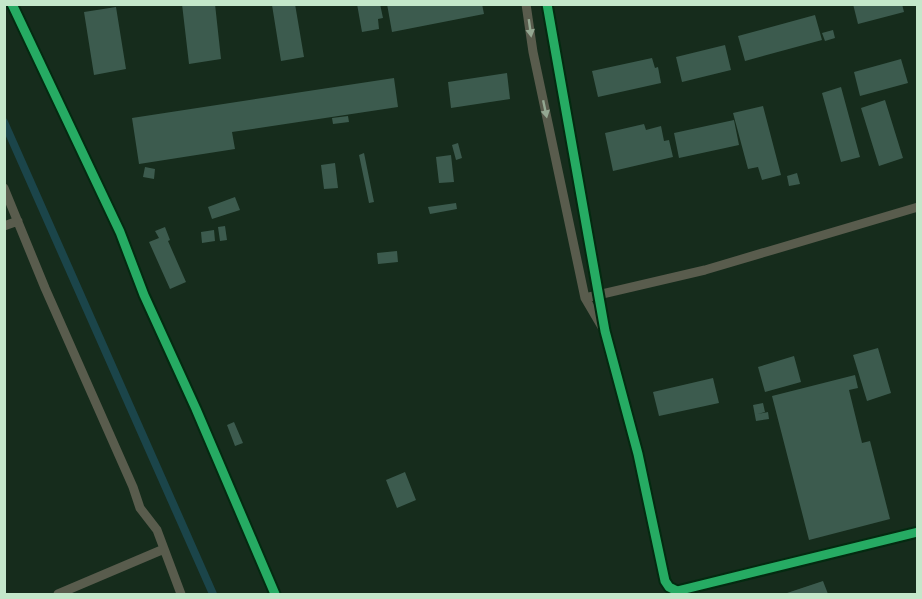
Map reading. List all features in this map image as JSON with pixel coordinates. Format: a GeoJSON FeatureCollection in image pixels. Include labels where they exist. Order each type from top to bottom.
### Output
{"type":"FeatureCollection","features":[{"type":"Feature","properties":{"kind":"street"},"geometry":{"type":"LineString","coordinates":[[12,4],[120,232],[144,295],[196,409],[275,594]]}},
{"type":"Feature","properties":{"kind":"street"},"geometry":{"type":"LineString","coordinates":[[526,4],[533,52],[585,298],[605,331]]}},
{"type":"Feature","properties":{"kind":"street"},"geometry":{"type":"LineString","coordinates":[[547,4],[605,331],[638,454],[665,581],[669,587],[677,593],[918,532]]}},
{"type":"Feature","properties":{"kind":"street"},"geometry":{"type":"LineString","coordinates":[[4,188],[140,508],[157,531],[181,594]]}},
{"type":"Feature","properties":{"kind":"street"},"geometry":{"type":"LineString","coordinates":[[565,204],[581,200]]}},
{"type":"Feature","properties":{"kind":"street"},"geometry":{"type":"LineString","coordinates":[[585,298],[705,270],[918,207]]}},
{"type":"Feature","properties":{"kind":"street"},"geometry":{"type":"LineString","coordinates":[[4,226],[18,221]]}},
{"type":"Feature","properties":{"kind":"street"},"geometry":{"type":"LineString","coordinates":[[578,266],[593,261]]}},
{"type":"Feature","properties":{"kind":"street"},"geometry":{"type":"LineString","coordinates":[[58,594],[164,549]]}},
{"type":"Feature","properties":{"kind":"building"},"geometry":{"type":"Polygon","coordinates":[[[182,4],[215,4],[221,59],[189,64],[182,4]]]}},
{"type":"Feature","properties":{"kind":"building"},"geometry":{"type":"Polygon","coordinates":[[[295,4],[304,57],[281,61],[272,5],[295,4]]]}},
{"type":"Feature","properties":{"kind":"building"},"geometry":{"type":"Polygon","coordinates":[[[357,4],[380,4],[383,18],[378,19],[379,29],[362,32],[357,4]]]}},
{"type":"Feature","properties":{"kind":"building"},"geometry":{"type":"Polygon","coordinates":[[[387,4],[482,4],[484,14],[392,32],[387,4]]]}},
{"type":"Feature","properties":{"kind":"building"},"geometry":{"type":"Polygon","coordinates":[[[853,4],[902,4],[904,12],[858,24],[853,4]]]}},
{"type":"Feature","properties":{"kind":"building"},"geometry":{"type":"Polygon","coordinates":[[[116,7],[126,69],[94,75],[84,12],[116,7]]]}},
{"type":"Feature","properties":{"kind":"building"},"geometry":{"type":"Polygon","coordinates":[[[815,15],[822,40],[745,61],[738,36],[815,15]]]}},
{"type":"Feature","properties":{"kind":"building"},"geometry":{"type":"Polygon","coordinates":[[[833,30],[835,38],[825,41],[822,33],[833,30]]]}},
{"type":"Feature","properties":{"kind":"building"},"geometry":{"type":"Polygon","coordinates":[[[725,45],[731,70],[682,82],[676,57],[725,45]]]}},
{"type":"Feature","properties":{"kind":"building"},"geometry":{"type":"Polygon","coordinates":[[[652,58],[655,68],[658,67],[661,83],[598,97],[592,71],[652,58]]]}},
{"type":"Feature","properties":{"kind":"building"},"geometry":{"type":"Polygon","coordinates":[[[901,59],[908,83],[860,96],[854,72],[901,59]]]}},
{"type":"Feature","properties":{"kind":"building"},"geometry":{"type":"Polygon","coordinates":[[[507,73],[510,99],[451,108],[448,82],[507,73]]]}},
{"type":"Feature","properties":{"kind":"building"},"geometry":{"type":"Polygon","coordinates":[[[394,78],[398,107],[232,132],[235,149],[139,164],[132,118],[394,78]]]}},
{"type":"Feature","properties":{"kind":"building"},"geometry":{"type":"Polygon","coordinates":[[[841,87],[860,157],[841,162],[822,93],[841,87]]]}},
{"type":"Feature","properties":{"kind":"building"},"geometry":{"type":"Polygon","coordinates":[[[885,100],[903,158],[879,166],[861,108],[885,100]]]}},
{"type":"Feature","properties":{"kind":"building"},"geometry":{"type":"Polygon","coordinates":[[[763,106],[781,175],[762,180],[758,167],[748,169],[733,113],[763,106]]]}},
{"type":"Feature","properties":{"kind":"building"},"geometry":{"type":"Polygon","coordinates":[[[348,116],[349,122],[333,124],[332,118],[348,116]]]}},
{"type":"Feature","properties":{"kind":"building"},"geometry":{"type":"Polygon","coordinates":[[[734,120],[739,145],[679,158],[674,133],[734,120]]]}},
{"type":"Feature","properties":{"kind":"building"},"geometry":{"type":"Polygon","coordinates":[[[644,124],[646,130],[661,126],[664,141],[669,140],[673,157],[613,171],[605,133],[644,124]]]}},
{"type":"Feature","properties":{"kind":"building"},"geometry":{"type":"Polygon","coordinates":[[[458,143],[462,158],[456,160],[452,145],[458,143]]]}},
{"type":"Feature","properties":{"kind":"building"},"geometry":{"type":"Polygon","coordinates":[[[364,153],[374,202],[369,203],[359,155],[364,153]]]}},
{"type":"Feature","properties":{"kind":"building"},"geometry":{"type":"Polygon","coordinates":[[[451,155],[454,182],[439,183],[436,157],[451,155]]]}},
{"type":"Feature","properties":{"kind":"building"},"geometry":{"type":"Polygon","coordinates":[[[335,163],[338,188],[324,189],[321,165],[335,163]]]}},
{"type":"Feature","properties":{"kind":"building"},"geometry":{"type":"Polygon","coordinates":[[[145,167],[155,169],[154,179],[143,177],[145,167]]]}},
{"type":"Feature","properties":{"kind":"building"},"geometry":{"type":"Polygon","coordinates":[[[797,173],[800,184],[789,186],[787,176],[797,173]]]}},
{"type":"Feature","properties":{"kind":"building"},"geometry":{"type":"Polygon","coordinates":[[[235,197],[240,210],[212,219],[208,207],[235,197]]]}},
{"type":"Feature","properties":{"kind":"building"},"geometry":{"type":"Polygon","coordinates":[[[456,203],[457,209],[430,214],[428,207],[456,203]]]}},
{"type":"Feature","properties":{"kind":"building"},"geometry":{"type":"Polygon","coordinates":[[[225,226],[227,240],[220,241],[218,227],[225,226]]]}},
{"type":"Feature","properties":{"kind":"building"},"geometry":{"type":"Polygon","coordinates":[[[165,227],[170,240],[168,241],[186,282],[170,289],[149,242],[159,238],[155,231],[165,227]]]}},
{"type":"Feature","properties":{"kind":"building"},"geometry":{"type":"Polygon","coordinates":[[[214,230],[215,241],[202,243],[201,232],[214,230]]]}},
{"type":"Feature","properties":{"kind":"building"},"geometry":{"type":"Polygon","coordinates":[[[397,251],[398,262],[378,264],[377,253],[397,251]]]}},
{"type":"Feature","properties":{"kind":"building"},"geometry":{"type":"Polygon","coordinates":[[[878,348],[891,393],[867,401],[853,355],[878,348]]]}},
{"type":"Feature","properties":{"kind":"building"},"geometry":{"type":"Polygon","coordinates":[[[794,356],[801,382],[765,392],[758,367],[794,356]]]}},
{"type":"Feature","properties":{"kind":"building"},"geometry":{"type":"Polygon","coordinates":[[[855,375],[858,388],[849,390],[862,443],[870,441],[890,519],[809,540],[772,396],[855,375]]]}},
{"type":"Feature","properties":{"kind":"building"},"geometry":{"type":"Polygon","coordinates":[[[713,378],[719,403],[659,416],[653,392],[713,378]]]}},
{"type":"Feature","properties":{"kind":"building"},"geometry":{"type":"Polygon","coordinates":[[[763,403],[765,412],[758,414],[768,412],[769,419],[756,421],[753,405],[763,403]]]}},
{"type":"Feature","properties":{"kind":"building"},"geometry":{"type":"Polygon","coordinates":[[[234,422],[243,443],[235,446],[227,425],[234,422]]]}},
{"type":"Feature","properties":{"kind":"building"},"geometry":{"type":"Polygon","coordinates":[[[405,472],[416,500],[397,508],[386,480],[405,472]]]}},
{"type":"Feature","properties":{"kind":"building"},"geometry":{"type":"Polygon","coordinates":[[[823,581],[828,594],[784,594],[823,581]]]}},
{"type":"Feature","properties":{"kind":"waterway"},"geometry":{"type":"LineString","coordinates":[[4,122],[213,594]]}},
{"type":"Feature","properties":{"kind":"cycle path"},"geometry":{"type":"LineString","coordinates":[[12,4],[120,232],[144,295],[196,409],[275,594]]}},
{"type":"Feature","properties":{"kind":"cycle path"},"geometry":{"type":"LineString","coordinates":[[547,4],[605,331],[638,454],[665,581],[669,587],[677,591],[918,532]]}}]}
